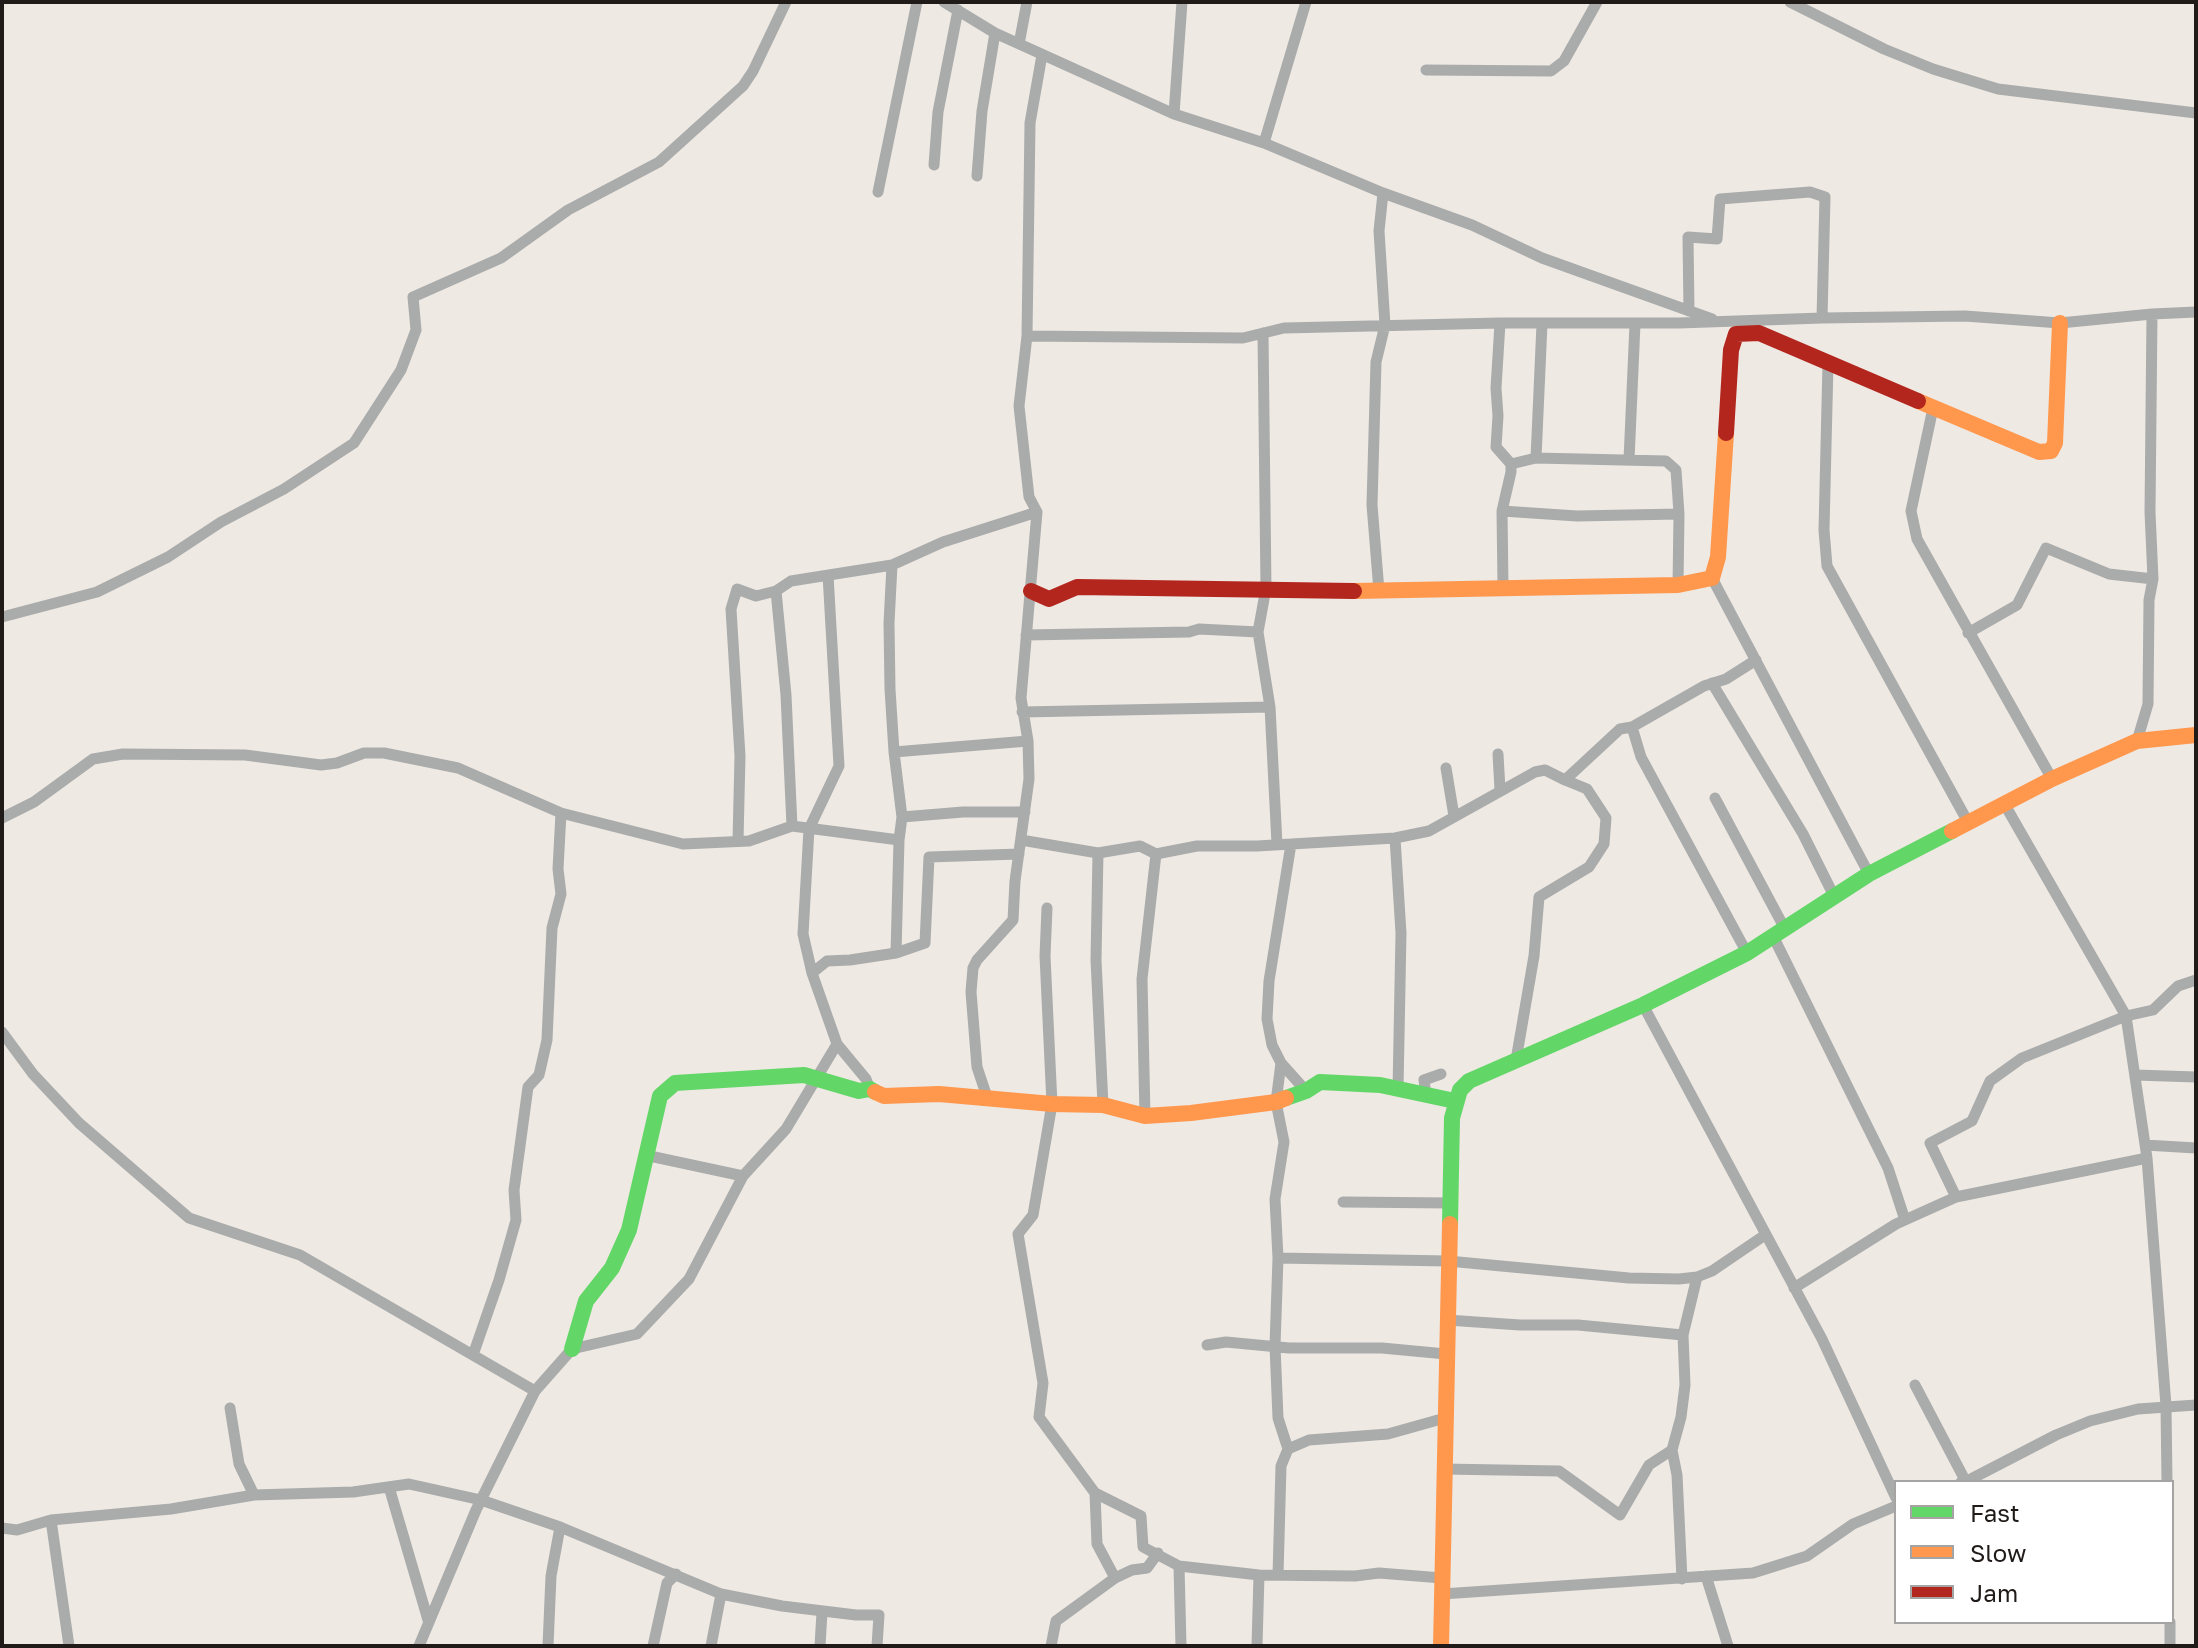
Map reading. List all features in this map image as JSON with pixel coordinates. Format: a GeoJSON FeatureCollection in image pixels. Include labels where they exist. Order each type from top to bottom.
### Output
{"type":"FeatureCollection","features":[{"type":"Feature","properties":{"kind":"street"},"geometry":{"type":"LineString","coordinates":[[2,617],[97,592],[168,557],[221,522],[284,489],[354,443],[401,370],[416,330],[413,297],[501,258],[568,210],[659,162],[743,86],[786,2]]}},
{"type":"Feature","properties":{"kind":"street"},"geometry":{"type":"LineString","coordinates":[[878,192],[917,2]]}},
{"type":"Feature","properties":{"kind":"street"},"geometry":{"type":"LineString","coordinates":[[944,2],[995,33],[1174,114],[1264,143],[1383,193],[1472,225],[1542,258],[1721,322]]}},
{"type":"Feature","properties":{"kind":"street"},"geometry":{"type":"LineString","coordinates":[[1019,44],[1027,2]]}},
{"type":"Feature","properties":{"kind":"street"},"geometry":{"type":"LineString","coordinates":[[1174,114],[1182,2]]}},
{"type":"Feature","properties":{"kind":"street"},"geometry":{"type":"LineString","coordinates":[[1264,143],[1306,2]]}},
{"type":"Feature","properties":{"kind":"street"},"geometry":{"type":"LineString","coordinates":[[1426,70],[1551,71],[1564,61],[1597,2]]}},
{"type":"Feature","properties":{"kind":"street"},"geometry":{"type":"LineString","coordinates":[[1790,2],[1884,49],[1933,69],[1998,89],[2196,113]]}},
{"type":"Feature","properties":{"kind":"street"},"geometry":{"type":"LineString","coordinates":[[934,165],[938,112],[958,10]]}},
{"type":"Feature","properties":{"kind":"street"},"geometry":{"type":"LineString","coordinates":[[977,176],[984,96],[995,33]]}},
{"type":"Feature","properties":{"kind":"street"},"geometry":{"type":"LineString","coordinates":[[988,1100],[977,1067],[971,992],[973,968],[1013,920],[1029,779],[1028,741],[1022,712],[1037,512],[1029,497],[1019,406],[1027,336],[1030,123],[1042,55]]}},
{"type":"Feature","properties":{"kind":"street"},"geometry":{"type":"LineString","coordinates":[[1689,311],[1688,237],[1717,239],[1720,199],[1810,192],[1825,197],[1822,318]]}},
{"type":"Feature","properties":{"kind":"street"},"geometry":{"type":"LineString","coordinates":[[1379,591],[1372,505],[1376,362],[1385,325],[1379,231],[1383,193]]}},
{"type":"Feature","properties":{"kind":"street"},"geometry":{"type":"LineString","coordinates":[[1027,336],[1243,338],[1284,328],[1965,316],[2060,323],[2196,312]]}},
{"type":"Feature","properties":{"kind":"street"},"geometry":{"type":"LineString","coordinates":[[2137,741],[2148,704],[2149,600],[2153,579],[2150,512],[2152,314]]}},
{"type":"Feature","properties":{"kind":"street"},"geometry":{"type":"LineString","coordinates":[[1500,323],[1496,447],[1511,464],[1510,483],[1502,511],[1503,587]]}},
{"type":"Feature","properties":{"kind":"street"},"geometry":{"type":"LineString","coordinates":[[1869,874],[1712,578],[1718,557],[1731,350],[1736,334],[1759,333],[2039,452],[2051,451],[2055,443],[2060,323]]}},
{"type":"Feature","properties":{"kind":"street"},"geometry":{"type":"LineString","coordinates":[[1536,458],[1542,324]]}},
{"type":"Feature","properties":{"kind":"street"},"geometry":{"type":"LineString","coordinates":[[1629,460],[1635,324]]}},
{"type":"Feature","properties":{"kind":"street"},"geometry":{"type":"LineString","coordinates":[[1263,333],[1266,588],[1258,632],[1270,707],[1277,844]]}},
{"type":"Feature","properties":{"kind":"street"},"geometry":{"type":"LineString","coordinates":[[1828,363],[1824,530],[1827,566],[1969,824]]}},
{"type":"Feature","properties":{"kind":"street"},"geometry":{"type":"LineString","coordinates":[[1933,408],[1911,511],[1917,539],[2052,779]]}},
{"type":"Feature","properties":{"kind":"street"},"geometry":{"type":"LineString","coordinates":[[1511,464],[1536,458],[1666,461],[1673,465],[1679,514],[1678,585]]}},
{"type":"Feature","properties":{"kind":"street"},"geometry":{"type":"LineString","coordinates":[[1502,511],[1600,517],[1679,514]]}},
{"type":"Feature","properties":{"kind":"street"},"geometry":{"type":"LineString","coordinates":[[738,841],[740,756],[731,609],[737,589],[756,596],[776,591],[791,581],[892,565],[943,542],[1037,512]]}},
{"type":"Feature","properties":{"kind":"street"},"geometry":{"type":"LineString","coordinates":[[1968,633],[2017,605],[2046,548],[2109,574],[2153,579]]}},
{"type":"Feature","properties":{"kind":"street"},"geometry":{"type":"LineString","coordinates":[[892,565],[889,623],[894,752],[902,817],[896,953]]}},
{"type":"Feature","properties":{"kind":"street"},"geometry":{"type":"LineString","coordinates":[[828,575],[839,766],[809,829],[803,934],[812,973],[837,1044],[866,1079],[870,1089]]}},
{"type":"Feature","properties":{"kind":"street"},"geometry":{"type":"LineString","coordinates":[[1031,591],[1049,599],[1077,587],[1379,591],[1678,585],[1712,578]]}},
{"type":"Feature","properties":{"kind":"street"},"geometry":{"type":"LineString","coordinates":[[776,591],[786,695],[792,826]]}},
{"type":"Feature","properties":{"kind":"street"},"geometry":{"type":"LineString","coordinates":[[1026,635],[1189,632],[1199,629],[1258,632]]}},
{"type":"Feature","properties":{"kind":"street"},"geometry":{"type":"LineString","coordinates":[[1565,780],[1620,729],[1632,727],[1712,683],[1726,679],[1756,660]]}},
{"type":"Feature","properties":{"kind":"street"},"geometry":{"type":"LineString","coordinates":[[1712,683],[1797,824],[1835,898]]}},
{"type":"Feature","properties":{"kind":"street"},"geometry":{"type":"LineString","coordinates":[[1022,712],[1270,707]]}},
{"type":"Feature","properties":{"kind":"street"},"geometry":{"type":"LineString","coordinates":[[1632,727],[1641,757],[1747,953]]}},
{"type":"Feature","properties":{"kind":"street"},"geometry":{"type":"LineString","coordinates":[[1441,1646],[1452,1118],[1460,1090],[1469,1081],[1643,1005],[1747,953],[1869,874],[2052,779],[2137,741],[2196,735]]}},
{"type":"Feature","properties":{"kind":"street"},"geometry":{"type":"LineString","coordinates":[[894,752],[1028,741]]}},
{"type":"Feature","properties":{"kind":"street"},"geometry":{"type":"LineString","coordinates":[[2,818],[34,802],[93,759],[123,754],[245,755],[321,765],[364,753],[384,753],[458,768],[561,813],[683,844],[749,841],[792,826],[899,840]]}},
{"type":"Feature","properties":{"kind":"street"},"geometry":{"type":"LineString","coordinates":[[1498,754],[1500,790]]}},
{"type":"Feature","properties":{"kind":"street"},"geometry":{"type":"LineString","coordinates":[[1446,768],[1454,816]]}},
{"type":"Feature","properties":{"kind":"street"},"geometry":{"type":"LineString","coordinates":[[1021,840],[1098,853],[1140,846],[1156,854],[1197,846],[1395,838],[1429,831],[1500,790],[1545,770],[1587,789],[1606,818],[1604,844],[1589,867],[1539,897],[1534,956],[1516,1060]]}},
{"type":"Feature","properties":{"kind":"street"},"geometry":{"type":"LineString","coordinates":[[1715,798],[1860,1114],[1888,1168],[1905,1220]]}},
{"type":"Feature","properties":{"kind":"street"},"geometry":{"type":"LineString","coordinates":[[2005,805],[2126,1016],[2147,1158],[2166,1406],[2167,1480]]}},
{"type":"Feature","properties":{"kind":"street"},"geometry":{"type":"LineString","coordinates":[[902,817],[963,812],[1025,812]]}},
{"type":"Feature","properties":{"kind":"street"},"geometry":{"type":"LineString","coordinates":[[473,1355],[516,1220],[514,1190],[528,1087],[539,1075],[547,1040],[552,928],[561,894],[558,869],[561,813]]}},
{"type":"Feature","properties":{"kind":"street"},"geometry":{"type":"LineString","coordinates":[[1395,838],[1401,933],[1398,1089]]}},
{"type":"Feature","properties":{"kind":"street"},"geometry":{"type":"LineString","coordinates":[[1291,844],[1269,981],[1268,1007],[1272,1045],[1281,1063],[1306,1091]]}},
{"type":"Feature","properties":{"kind":"street"},"geometry":{"type":"LineString","coordinates":[[1098,853],[1096,960],[1103,1105]]}},
{"type":"Feature","properties":{"kind":"street"},"geometry":{"type":"LineString","coordinates":[[812,973],[827,961],[896,953],[925,943],[929,857],[1019,854]]}},
{"type":"Feature","properties":{"kind":"street"},"geometry":{"type":"LineString","coordinates":[[1145,1116],[1142,979],[1156,854]]}},
{"type":"Feature","properties":{"kind":"street"},"geometry":{"type":"LineString","coordinates":[[1047,908],[1045,956],[1052,1104],[1033,1215],[1018,1234],[1043,1383],[1039,1417],[1095,1493],[1141,1516],[1143,1547],[1179,1566],[1259,1575],[1355,1576],[1379,1573],[1442,1586],[1682,1579],[1753,1573],[1807,1556],[1853,1524],[1894,1507]]}},
{"type":"Feature","properties":{"kind":"street"},"geometry":{"type":"LineString","coordinates":[[1956,1197],[1930,1143],[1972,1121],[1990,1081],[2022,1058],[2126,1016],[2153,1010],[2178,986],[2196,980]]}},
{"type":"Feature","properties":{"kind":"street"},"geometry":{"type":"LineString","coordinates":[[1643,1005],[1822,1339],[1894,1494]]}},
{"type":"Feature","properties":{"kind":"street"},"geometry":{"type":"LineString","coordinates":[[2,1032],[33,1074],[79,1123],[189,1218],[300,1255],[535,1391]]}},
{"type":"Feature","properties":{"kind":"street"},"geometry":{"type":"LineString","coordinates":[[572,1349],[637,1334],[689,1279],[743,1176],[786,1129],[837,1044]]}},
{"type":"Feature","properties":{"kind":"street"},"geometry":{"type":"LineString","coordinates":[[1278,1575],[1281,1466],[1288,1449],[1278,1418],[1275,1346],[1278,1258],[1275,1199],[1284,1142],[1276,1102],[1281,1063]]}},
{"type":"Feature","properties":{"kind":"street"},"geometry":{"type":"LineString","coordinates":[[1426,1095],[1424,1080],[1441,1074]]}},
{"type":"Feature","properties":{"kind":"street"},"geometry":{"type":"LineString","coordinates":[[419,1646],[481,1500],[535,1391],[572,1349],[586,1301],[612,1268],[629,1230],[660,1096],[675,1083],[804,1075],[859,1091],[870,1089],[884,1096],[939,1094],[988,1100],[1103,1105],[1145,1116],[1276,1102],[1306,1091],[1320,1082],[1398,1089],[1455,1101]]}},
{"type":"Feature","properties":{"kind":"street"},"geometry":{"type":"LineString","coordinates":[[2135,1075],[2196,1077]]}},
{"type":"Feature","properties":{"kind":"street"},"geometry":{"type":"LineString","coordinates":[[2145,1145],[2196,1148]]}},
{"type":"Feature","properties":{"kind":"street"},"geometry":{"type":"LineString","coordinates":[[645,1155],[743,1176]]}},
{"type":"Feature","properties":{"kind":"street"},"geometry":{"type":"LineString","coordinates":[[1794,1288],[1905,1220],[1956,1197],[2147,1158]]}},
{"type":"Feature","properties":{"kind":"street"},"geometry":{"type":"LineString","coordinates":[[1343,1202],[1450,1203]]}},
{"type":"Feature","properties":{"kind":"street"},"geometry":{"type":"LineString","coordinates":[[1278,1258],[1448,1261],[1629,1278],[1679,1279],[1712,1271],[1765,1235]]}},
{"type":"Feature","properties":{"kind":"street"},"geometry":{"type":"LineString","coordinates":[[1682,1579],[1677,1475],[1672,1450],[1685,1385],[1683,1335],[1697,1277]]}},
{"type":"Feature","properties":{"kind":"street"},"geometry":{"type":"LineString","coordinates":[[1447,1320],[1578,1325],[1683,1335]]}},
{"type":"Feature","properties":{"kind":"street"},"geometry":{"type":"LineString","coordinates":[[1207,1345],[1226,1342],[1382,1348],[1446,1354]]}},
{"type":"Feature","properties":{"kind":"street"},"geometry":{"type":"LineString","coordinates":[[1915,1385],[1962,1480]]}},
{"type":"Feature","properties":{"kind":"street"},"geometry":{"type":"LineString","coordinates":[[1965,1480],[2090,1421],[2138,1409],[2196,1405]]}},
{"type":"Feature","properties":{"kind":"street"},"geometry":{"type":"LineString","coordinates":[[230,1408],[239,1464],[254,1495]]}},
{"type":"Feature","properties":{"kind":"street"},"geometry":{"type":"LineString","coordinates":[[1288,1449],[1309,1440],[1388,1434],[1445,1418]]}},
{"type":"Feature","properties":{"kind":"street"},"geometry":{"type":"LineString","coordinates":[[1443,1469],[1559,1471],[1620,1515],[1649,1465],[1672,1450]]}},
{"type":"Feature","properties":{"kind":"street"},"geometry":{"type":"LineString","coordinates":[[2,1528],[17,1530],[51,1520],[171,1509],[254,1495],[353,1492],[409,1484],[481,1500],[560,1527],[721,1594],[822,1612],[879,1615],[877,1646]]}},
{"type":"Feature","properties":{"kind":"street"},"geometry":{"type":"LineString","coordinates":[[389,1487],[428,1621]]}},
{"type":"Feature","properties":{"kind":"street"},"geometry":{"type":"LineString","coordinates":[[1095,1493],[1097,1544],[1115,1578]]}},
{"type":"Feature","properties":{"kind":"street"},"geometry":{"type":"LineString","coordinates":[[51,1520],[69,1646]]}},
{"type":"Feature","properties":{"kind":"street"},"geometry":{"type":"LineString","coordinates":[[548,1646],[551,1576],[560,1527]]}},
{"type":"Feature","properties":{"kind":"street"},"geometry":{"type":"LineString","coordinates":[[1051,1646],[1056,1621],[1115,1578],[1132,1570],[1147,1568],[1158,1553]]}},
{"type":"Feature","properties":{"kind":"street"},"geometry":{"type":"LineString","coordinates":[[1179,1566],[1181,1646]]}},
{"type":"Feature","properties":{"kind":"street"},"geometry":{"type":"LineString","coordinates":[[653,1646],[667,1583],[676,1574]]}},
{"type":"Feature","properties":{"kind":"street"},"geometry":{"type":"LineString","coordinates":[[1257,1646],[1259,1575]]}},
{"type":"Feature","properties":{"kind":"street"},"geometry":{"type":"LineString","coordinates":[[1706,1576],[1728,1646]]}},
{"type":"Feature","properties":{"kind":"street"},"geometry":{"type":"LineString","coordinates":[[711,1646],[721,1594]]}},
{"type":"Feature","properties":{"kind":"street"},"geometry":{"type":"LineString","coordinates":[[820,1646],[822,1612]]}},
{"type":"Feature","properties":{"kind":"street"},"geometry":{"type":"LineString","coordinates":[[2170,1624],[2170,1646]]}},
{"type":"Feature","properties":{"kind":"traffic: fast"},"geometry":{"type":"LineString","coordinates":[[1450,1224],[1452,1118],[1460,1090],[1469,1081],[1643,1005],[1747,953],[1869,874],[1952,831]]}},
{"type":"Feature","properties":{"kind":"traffic: fast"},"geometry":{"type":"LineString","coordinates":[[572,1349],[586,1301],[612,1268],[629,1230],[660,1096],[675,1083],[804,1075],[859,1091],[870,1089],[875,1092]]}},
{"type":"Feature","properties":{"kind":"traffic: fast"},"geometry":{"type":"LineString","coordinates":[[1286,1098],[1320,1082],[1380,1085],[1455,1101]]}},
{"type":"Feature","properties":{"kind":"traffic: slow"},"geometry":{"type":"LineString","coordinates":[[1918,401],[2039,452],[2051,451],[2055,443],[2060,323]]}},
{"type":"Feature","properties":{"kind":"traffic: slow"},"geometry":{"type":"LineString","coordinates":[[1354,591],[1678,585],[1712,578],[1718,557],[1726,433]]}},
{"type":"Feature","properties":{"kind":"traffic: slow"},"geometry":{"type":"LineString","coordinates":[[1952,831],[2052,779],[2137,741],[2196,735]]}},
{"type":"Feature","properties":{"kind":"traffic: slow"},"geometry":{"type":"LineString","coordinates":[[875,1092],[884,1096],[939,1094],[1052,1104],[1103,1105],[1145,1116],[1191,1113],[1286,1098]]}},
{"type":"Feature","properties":{"kind":"traffic: slow"},"geometry":{"type":"LineString","coordinates":[[1441,1646],[1450,1224]]}},
{"type":"Feature","properties":{"kind":"traffic: jam"},"geometry":{"type":"LineString","coordinates":[[1726,433],[1731,350],[1736,334],[1759,333],[1918,401]]}},
{"type":"Feature","properties":{"kind":"traffic: jam"},"geometry":{"type":"LineString","coordinates":[[1031,591],[1049,599],[1077,587],[1354,591]]}}]}
